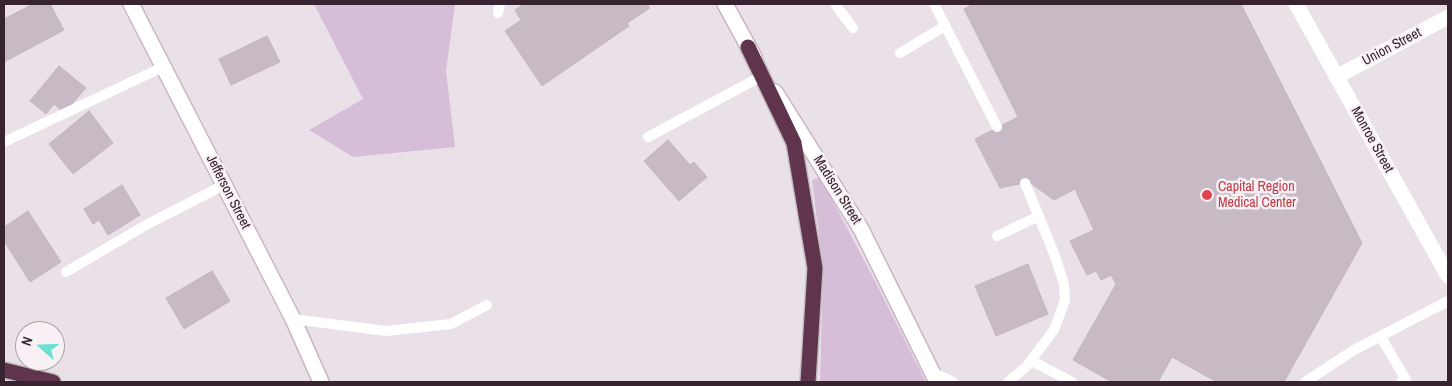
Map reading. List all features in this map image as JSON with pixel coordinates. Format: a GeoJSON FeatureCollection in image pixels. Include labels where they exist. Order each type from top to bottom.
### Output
{"type":"FeatureCollection","features":[{"type":"Feature","properties":{"kind":"highway"},"geometry":{"type":"LineString","coordinates":[[748,47],[794,143],[815,268],[808,382]]}},
{"type":"Feature","properties":{"kind":"highway"},"geometry":{"type":"LineString","coordinates":[[4,370],[54,382]]}},
{"type":"Feature","properties":{"kind":"street","name":"Jefferson Street"},"geometry":{"type":"LineString","coordinates":[[131,4],[293,319],[321,382]]}},
{"type":"Feature","properties":{"kind":"street","name":"Madison Street"},"geometry":{"type":"LineString","coordinates":[[725,4],[748,47],[861,229],[934,377]]}},
{"type":"Feature","properties":{"kind":"street","name":"Monroe Street"},"geometry":{"type":"LineString","coordinates":[[1296,4],[1448,276]]}},
{"type":"Feature","properties":{"kind":"street","name":"Union Street"},"geometry":{"type":"LineString","coordinates":[[1336,77],[1448,18]]}},
{"type":"Feature","properties":{"kind":"lane"},"geometry":{"type":"LineString","coordinates":[[835,4],[853,28]]}},
{"type":"Feature","properties":{"kind":"lane"},"geometry":{"type":"LineString","coordinates":[[934,4],[997,128]]}},
{"type":"Feature","properties":{"kind":"lane"},"geometry":{"type":"LineString","coordinates":[[900,53],[945,26]]}},
{"type":"Feature","properties":{"kind":"lane"},"geometry":{"type":"LineString","coordinates":[[4,142],[163,67]]}},
{"type":"Feature","properties":{"kind":"lane"},"geometry":{"type":"LineString","coordinates":[[648,137],[762,76]]}},
{"type":"Feature","properties":{"kind":"lane"},"geometry":{"type":"LineString","coordinates":[[999,382],[1009,380],[1032,360],[1054,330],[1065,300],[1064,284],[1025,183]]}},
{"type":"Feature","properties":{"kind":"lane"},"geometry":{"type":"LineString","coordinates":[[66,272],[146,225],[224,185]]}},
{"type":"Feature","properties":{"kind":"lane"},"geometry":{"type":"LineString","coordinates":[[997,236],[1039,216]]}},
{"type":"Feature","properties":{"kind":"lane"},"geometry":{"type":"LineString","coordinates":[[1305,382],[1354,350],[1448,301]]}},
{"type":"Feature","properties":{"kind":"lane"},"geometry":{"type":"LineString","coordinates":[[293,319],[386,331],[451,324],[487,305]]}},
{"type":"Feature","properties":{"kind":"lane"},"geometry":{"type":"LineString","coordinates":[[1381,336],[1406,380],[1401,382]]}},
{"type":"Feature","properties":{"kind":"lane"},"geometry":{"type":"LineString","coordinates":[[1032,360],[1072,382]]}},
{"type":"Feature","properties":{"kind":"lane"},"geometry":{"type":"LineString","coordinates":[[934,377],[954,382]]}},
{"type":"Feature","properties":{"kind":"shaded area"},"geometry":{"type":"Polygon","coordinates":[[[314,4],[455,4],[446,71],[455,147],[353,157],[309,130],[363,99],[314,4]]]}},
{"type":"Feature","properties":{"kind":"shaded area"},"geometry":{"type":"Polygon","coordinates":[[[820,177],[926,382],[820,382],[823,267],[812,180],[820,177]]]}},
{"type":"Feature","properties":{"kind":"building"},"geometry":{"type":"Polygon","coordinates":[[[33,4],[50,4],[64,30],[4,62],[4,19],[33,4]]]}},
{"type":"Feature","properties":{"kind":"building"},"geometry":{"type":"Polygon","coordinates":[[[524,4],[647,4],[650,8],[627,23],[629,26],[542,86],[505,31],[521,20],[515,10],[524,4]]]}},
{"type":"Feature","properties":{"kind":"building","name":"Capital Region Medical Center"},"geometry":{"type":"Polygon","coordinates":[[[973,4],[1241,4],[1362,243],[1284,382],[1217,382],[1172,357],[1158,382],[1112,382],[1073,360],[1116,284],[1111,275],[1101,280],[1096,271],[1087,275],[1070,241],[1094,230],[1075,189],[1054,200],[1029,182],[1000,188],[975,139],[1018,117],[964,9],[973,4]]]}},
{"type":"Feature","properties":{"kind":"building"},"geometry":{"type":"Polygon","coordinates":[[[267,36],[280,62],[231,85],[219,59],[267,36]]]}},
{"type":"Feature","properties":{"kind":"building"},"geometry":{"type":"Polygon","coordinates":[[[59,66],[86,88],[64,113],[54,104],[46,114],[30,101],[59,66]]]}},
{"type":"Feature","properties":{"kind":"building"},"geometry":{"type":"Polygon","coordinates":[[[89,111],[113,143],[73,174],[49,144],[89,111]]]}},
{"type":"Feature","properties":{"kind":"building"},"geometry":{"type":"Polygon","coordinates":[[[668,140],[690,165],[694,162],[707,177],[679,201],[644,161],[668,140]]]}},
{"type":"Feature","properties":{"kind":"building"},"geometry":{"type":"Polygon","coordinates":[[[122,185],[140,215],[108,235],[99,220],[93,224],[84,209],[122,185]]]}},
{"type":"Feature","properties":{"kind":"building"},"geometry":{"type":"Polygon","coordinates":[[[28,211],[61,262],[30,282],[4,241],[4,227],[28,211]]]}},
{"type":"Feature","properties":{"kind":"building"},"geometry":{"type":"Polygon","coordinates":[[[1028,264],[1048,314],[996,336],[975,286],[1028,264]]]}},
{"type":"Feature","properties":{"kind":"building"},"geometry":{"type":"Polygon","coordinates":[[[212,271],[230,301],[184,329],[166,298],[212,271]]]}},
{"type":"Feature","properties":{"kind":"place","name":"Capital Region Medical Center"},"geometry":{"type":"Point","coordinates":[1207,195]}}]}
